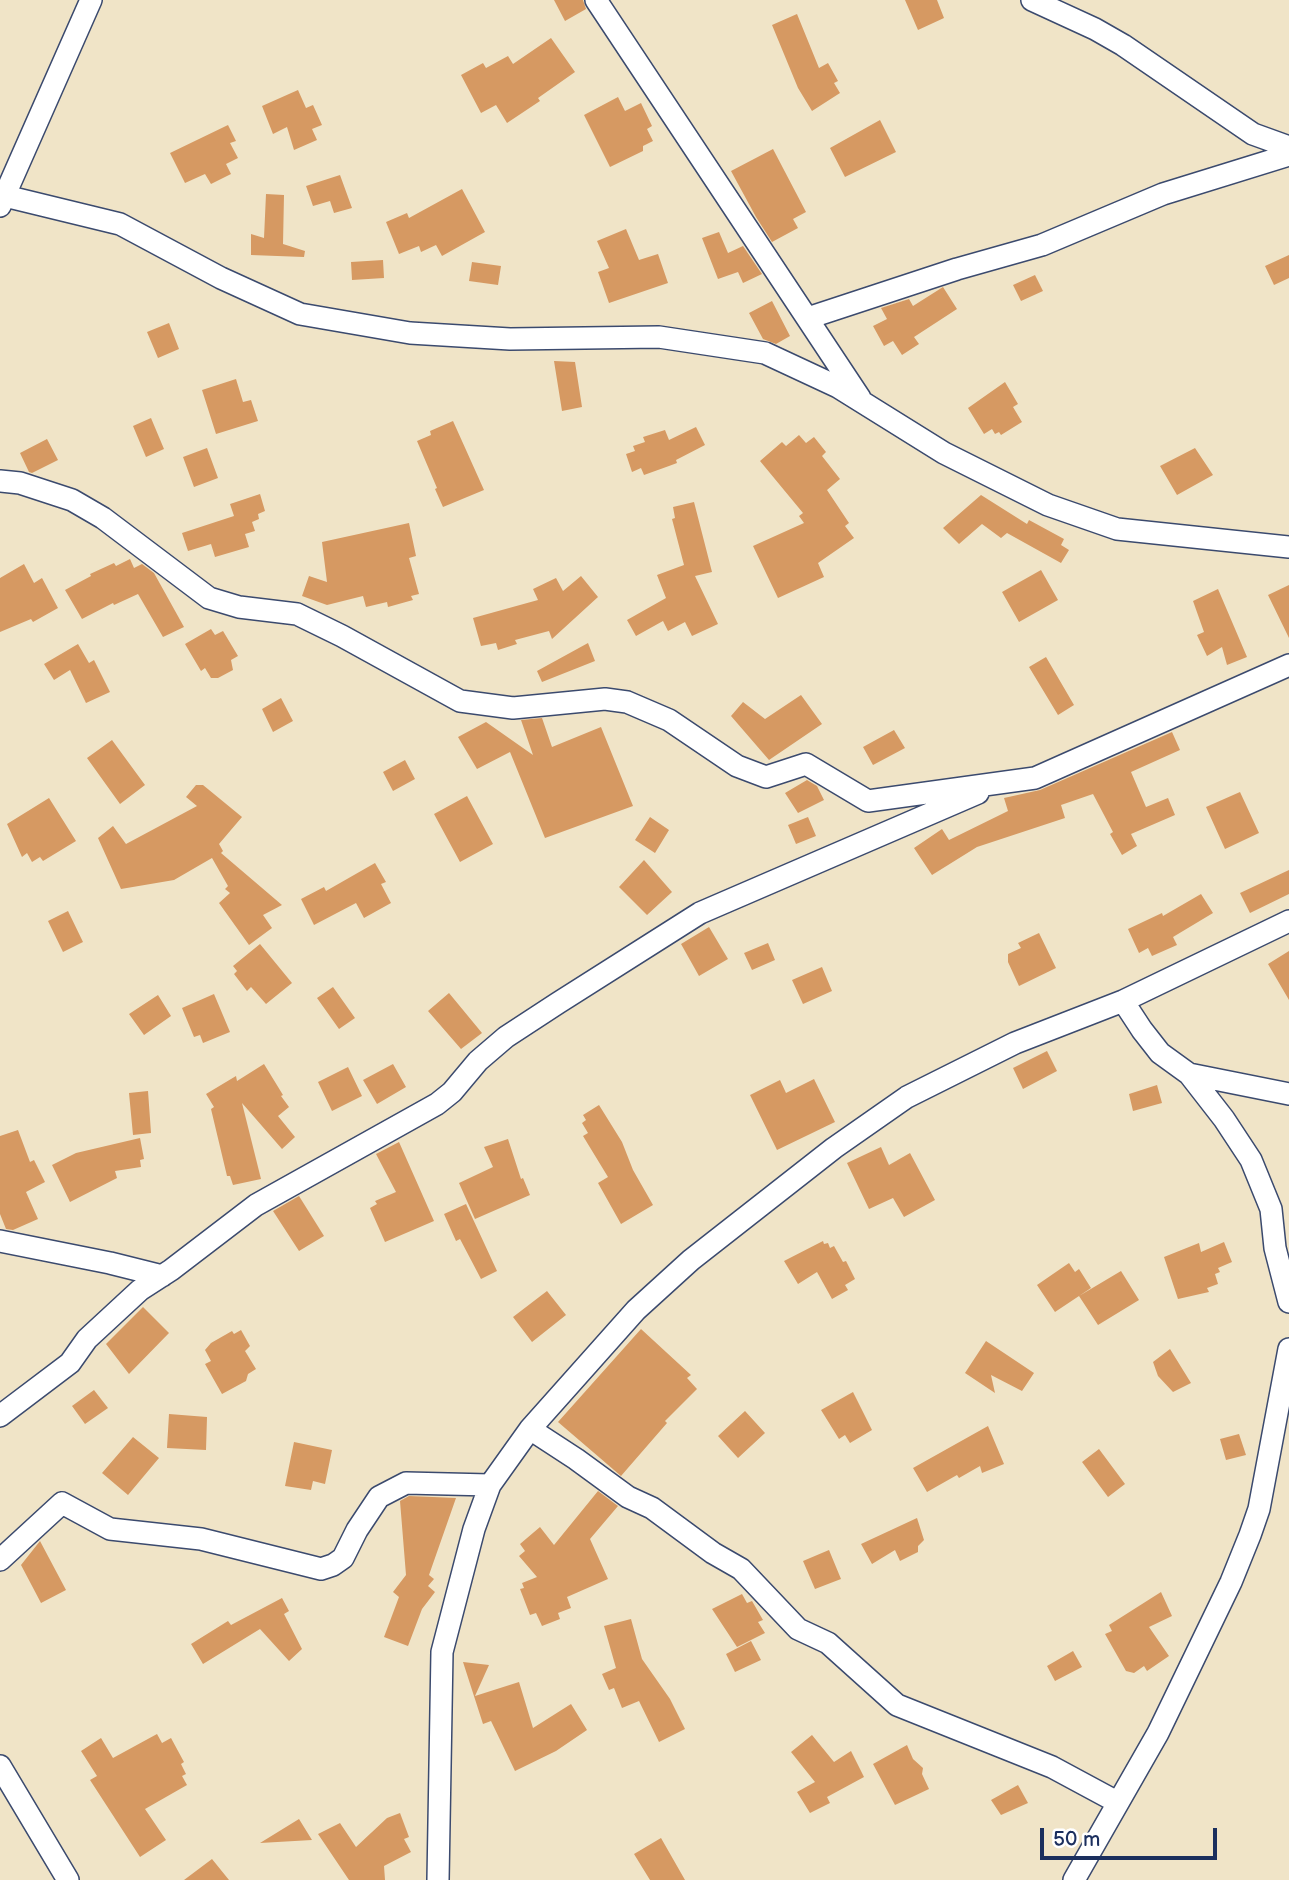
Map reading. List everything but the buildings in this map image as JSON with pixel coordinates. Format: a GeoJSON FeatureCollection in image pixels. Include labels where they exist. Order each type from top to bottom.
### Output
{"type":"FeatureCollection","features":[{"type":"Feature","properties":{"kind":"street"},"geometry":{"type":"LineString","coordinates":[[91,0],[2,201],[120,224],[221,278],[300,314],[410,333],[510,339],[659,337],[765,353],[838,387],[944,453],[1048,505],[1116,529],[1289,548]]}},
{"type":"Feature","properties":{"kind":"street"},"geometry":{"type":"LineString","coordinates":[[596,0],[862,401]]}},
{"type":"Feature","properties":{"kind":"street"},"geometry":{"type":"LineString","coordinates":[[1031,0],[1123,45],[1253,134],[1289,147]]}},
{"type":"Feature","properties":{"kind":"street"},"geometry":{"type":"LineString","coordinates":[[808,318],[957,269],[1042,245],[1150,199],[1289,155]]}},
{"type":"Feature","properties":{"kind":"street"},"geometry":{"type":"LineString","coordinates":[[0,481],[20,482],[72,500],[103,518],[209,598],[239,607],[297,614],[460,701],[513,708],[605,699],[627,702],[669,720],[737,766],[766,777],[807,764],[868,801],[1035,778],[1289,665]]}},
{"type":"Feature","properties":{"kind":"street"},"geometry":{"type":"LineString","coordinates":[[0,1416],[70,1363],[99,1326],[140,1290],[256,1205],[437,1104],[452,1092],[478,1061],[506,1037],[700,913],[1005,782]]}},
{"type":"Feature","properties":{"kind":"street"},"geometry":{"type":"LineString","coordinates":[[438,1880],[442,1652],[474,1528],[490,1485],[530,1429],[636,1310],[691,1260],[834,1148],[907,1097],[954,1076],[1015,1043],[1123,1001],[1289,921]]}},
{"type":"Feature","properties":{"kind":"street"},"geometry":{"type":"LineString","coordinates":[[1123,1001],[1160,1053],[1189,1074],[1251,1160],[1271,1209],[1275,1248],[1289,1302]]}},
{"type":"Feature","properties":{"kind":"street"},"geometry":{"type":"LineString","coordinates":[[1189,1074],[1289,1094]]}},
{"type":"Feature","properties":{"kind":"street"},"geometry":{"type":"LineString","coordinates":[[0,1241],[162,1276]]}},
{"type":"Feature","properties":{"kind":"street"},"geometry":{"type":"LineString","coordinates":[[1074,1880],[1158,1733],[1250,1535],[1259,1509],[1289,1349]]}},
{"type":"Feature","properties":{"kind":"street"},"geometry":{"type":"LineString","coordinates":[[530,1429],[628,1497],[652,1508],[713,1553],[741,1569],[797,1629],[828,1643],[897,1705],[1052,1768],[1117,1802]]}},
{"type":"Feature","properties":{"kind":"street"},"geometry":{"type":"LineString","coordinates":[[0,1560],[62,1503],[110,1530],[201,1539],[321,1569],[343,1558],[357,1530],[379,1497],[406,1483],[490,1485]]}},
{"type":"Feature","properties":{"kind":"street"},"geometry":{"type":"LineString","coordinates":[[0,1766],[68,1880]]}}]}
